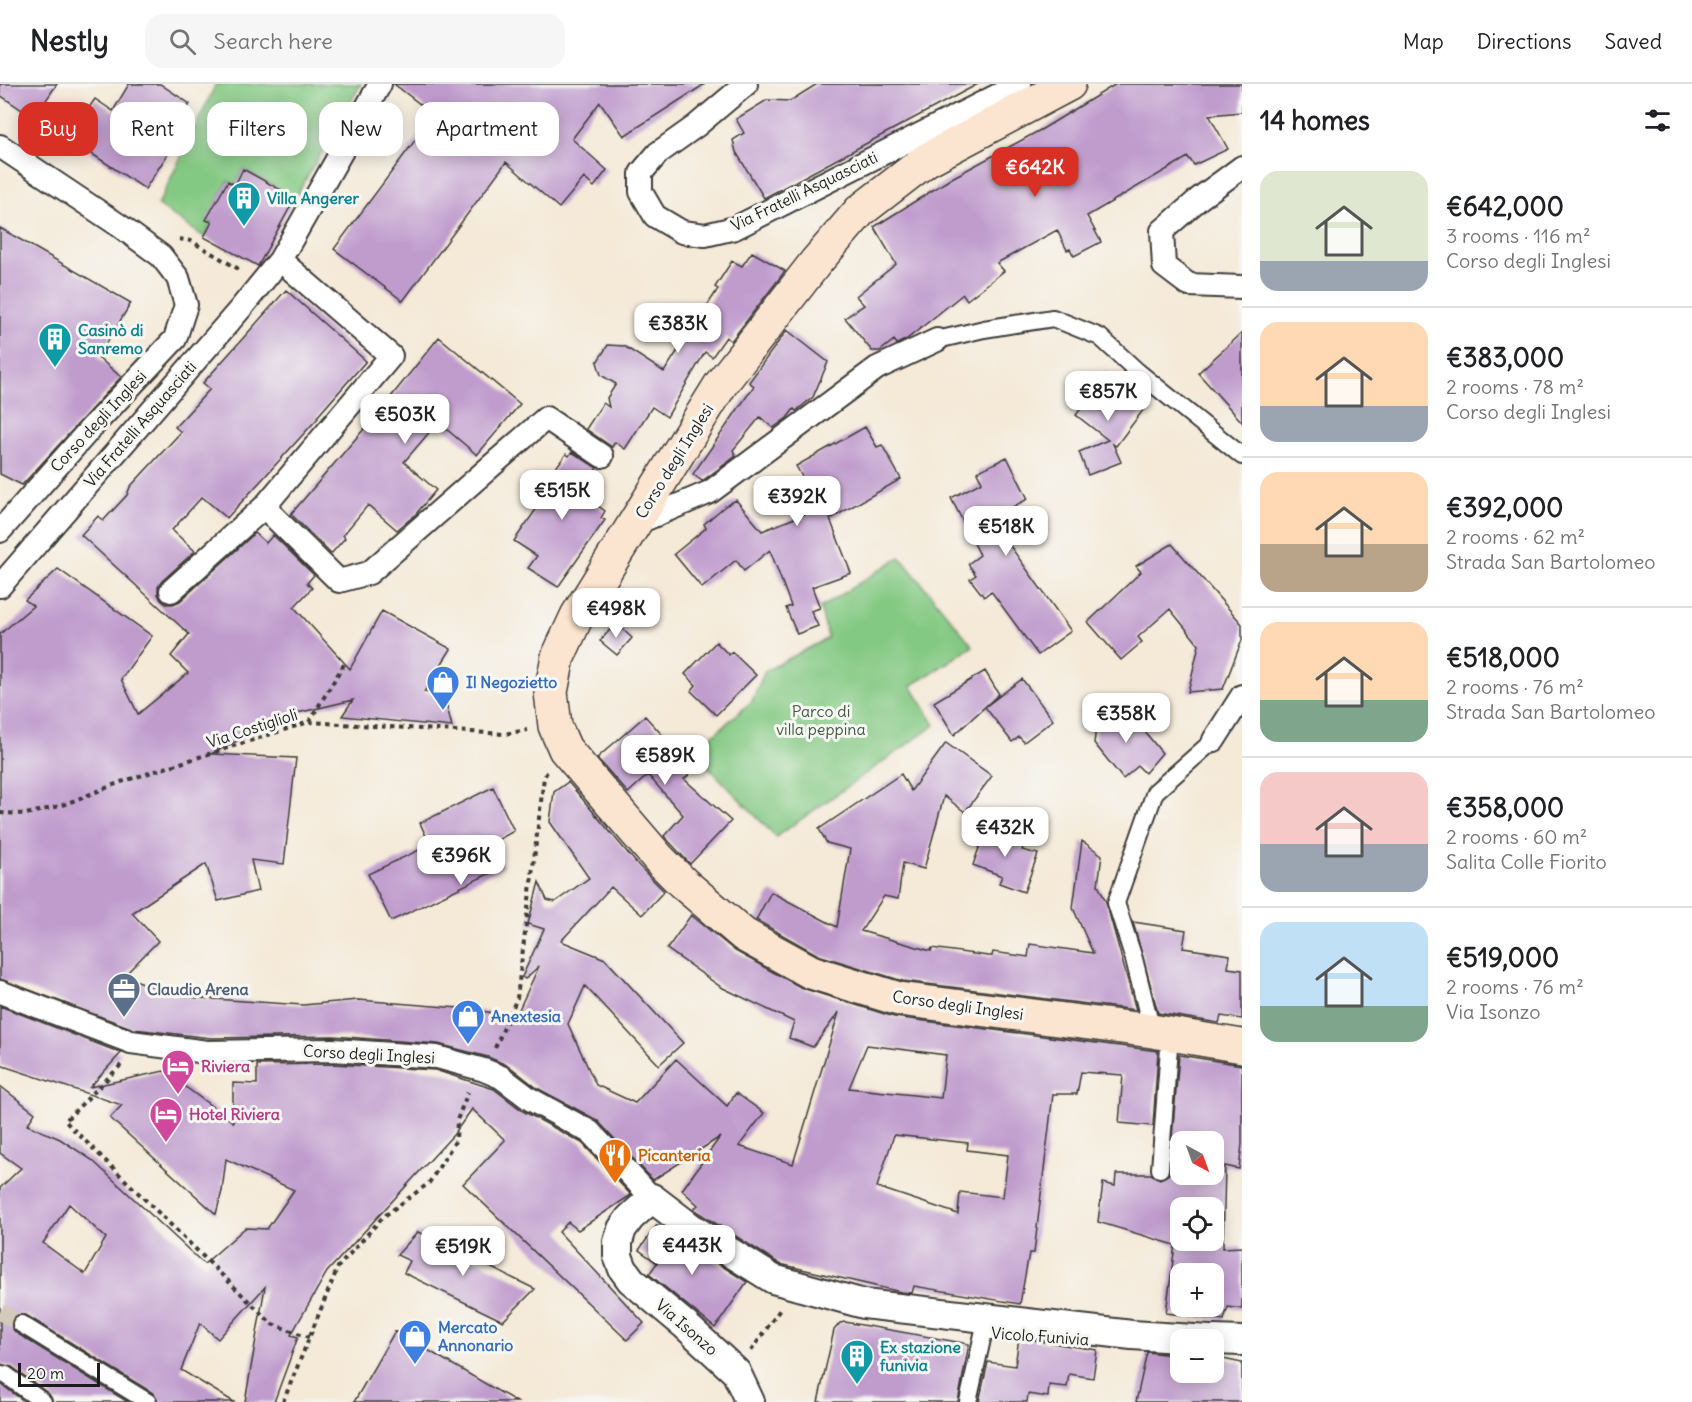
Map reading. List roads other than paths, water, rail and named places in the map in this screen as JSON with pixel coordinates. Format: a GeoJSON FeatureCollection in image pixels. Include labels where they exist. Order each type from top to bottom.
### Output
{"type":"FeatureCollection","features":[{"type":"Feature","properties":{"kind":"main road","name":"Corso degli Inglesi"},"geometry":{"type":"LineString","coordinates":[[1069,84],[926,160],[860,211],[816,262],[721,384],[584,604],[558,657],[552,692],[560,738],[659,859],[683,883],[744,935],[811,972],[899,999],[1161,1033],[1242,1046]]}},
{"type":"Feature","properties":{"kind":"street","name":"Via Fratelli Asquasciati"},"geometry":{"type":"LineString","coordinates":[[0,586],[280,260],[380,84]]}},
{"type":"Feature","properties":{"kind":"street","name":"Via Fratelli Asquasciati"},"geometry":{"type":"LineString","coordinates":[[746,84],[696,126],[658,153],[640,173],[641,192],[655,216],[682,232],[705,235],[735,228],[1020,84]]}},
{"type":"Feature","properties":{"kind":"street","name":"Corso degli Inglesi"},"geometry":{"type":"LineString","coordinates":[[0,146],[162,256],[178,278],[186,305],[175,339],[90,429],[0,531]]}},
{"type":"Feature","properties":{"kind":"street"},"geometry":{"type":"LineString","coordinates":[[1242,167],[1200,198],[1162,231],[1164,266],[1189,285],[1242,287]]}},
{"type":"Feature","properties":{"kind":"street"},"geometry":{"type":"LineString","coordinates":[[171,591],[264,507],[391,356],[280,260]]}},
{"type":"Feature","properties":{"kind":"street"},"geometry":{"type":"LineString","coordinates":[[634,524],[710,492],[877,368],[937,340],[984,329],[1053,318],[1100,337],[1137,372],[1242,456]]}},
{"type":"Feature","properties":{"kind":"street"},"geometry":{"type":"LineString","coordinates":[[264,507],[339,581],[369,573],[546,418],[602,456]]}},
{"type":"Feature","properties":{"kind":"street"},"geometry":{"type":"LineString","coordinates":[[1160,1168],[1161,1033],[1116,903],[1155,792],[1215,740],[1242,696]]}},
{"type":"Feature","properties":{"kind":"street","name":"Corso degli Inglesi"},"geometry":{"type":"LineString","coordinates":[[0,992],[131,1042],[142,1044],[207,1052],[333,1050],[437,1057],[484,1070],[501,1077],[530,1099],[590,1132],[652,1198],[690,1227],[772,1279],[864,1304],[1170,1337]]}},
{"type":"Feature","properties":{"kind":"street","name":"Via Isonzo"},"geometry":{"type":"LineString","coordinates":[[652,1198],[630,1218],[622,1229],[618,1242],[618,1256],[623,1269],[632,1280],[686,1325],[736,1372],[750,1402]]}},
{"type":"Feature","properties":{"kind":"street"},"geometry":{"type":"LineString","coordinates":[[21,1323],[148,1402]]}},
{"type":"Feature","properties":{"kind":"street","name":"Vicolo Funivia"},"geometry":{"type":"LineString","coordinates":[[968,1402],[984,1330],[1083,1342],[1132,1335]]}},
{"type":"Feature","properties":{"kind":"street","name":"Corso degli Inglesi"},"geometry":{"type":"LineString","coordinates":[[1224,1340],[1242,1341]]}},
{"type":"Feature","properties":{"kind":"street"},"geometry":{"type":"LineString","coordinates":[[0,1374],[6,1375],[43,1402]]}},
{"type":"Feature","properties":{"kind":"tunnel"},"geometry":{"type":"LineString","coordinates":[[0,1312],[21,1324]]}},
{"type":"Feature","properties":{"kind":"place","name":"Villa Angerer"},"geometry":{"type":"Point","coordinates":[244,227]}},
{"type":"Feature","properties":{"kind":"place","name":"Casinò di Sanremo"},"geometry":{"type":"Point","coordinates":[55,368]}},
{"type":"Feature","properties":{"kind":"place","name":"Il Negozietto"},"geometry":{"type":"Point","coordinates":[443,711]}},
{"type":"Feature","properties":{"kind":"place","name":"Claudio Arena"},"geometry":{"type":"Point","coordinates":[124,1018]}},
{"type":"Feature","properties":{"kind":"place","name":"Anextesia"},"geometry":{"type":"Point","coordinates":[468,1045]}},
{"type":"Feature","properties":{"kind":"place","name":"Riviera"},"geometry":{"type":"Point","coordinates":[178,1095]}},
{"type":"Feature","properties":{"kind":"place","name":"Hotel Riviera"},"geometry":{"type":"Point","coordinates":[166,1143]}},
{"type":"Feature","properties":{"kind":"place","name":"Picanteria"},"geometry":{"type":"Point","coordinates":[615,1184]}},
{"type":"Feature","properties":{"kind":"place","name":"Mercato Annonario"},"geometry":{"type":"Point","coordinates":[415,1365]}},
{"type":"Feature","properties":{"kind":"place","name":"Ex stazione funivia"},"geometry":{"type":"Point","coordinates":[857,1385]}},
{"type":"Feature","properties":{"kind":"park label","name":"Parco di villa peppina"},"geometry":{"type":"Point","coordinates":[821,720]}}]}
